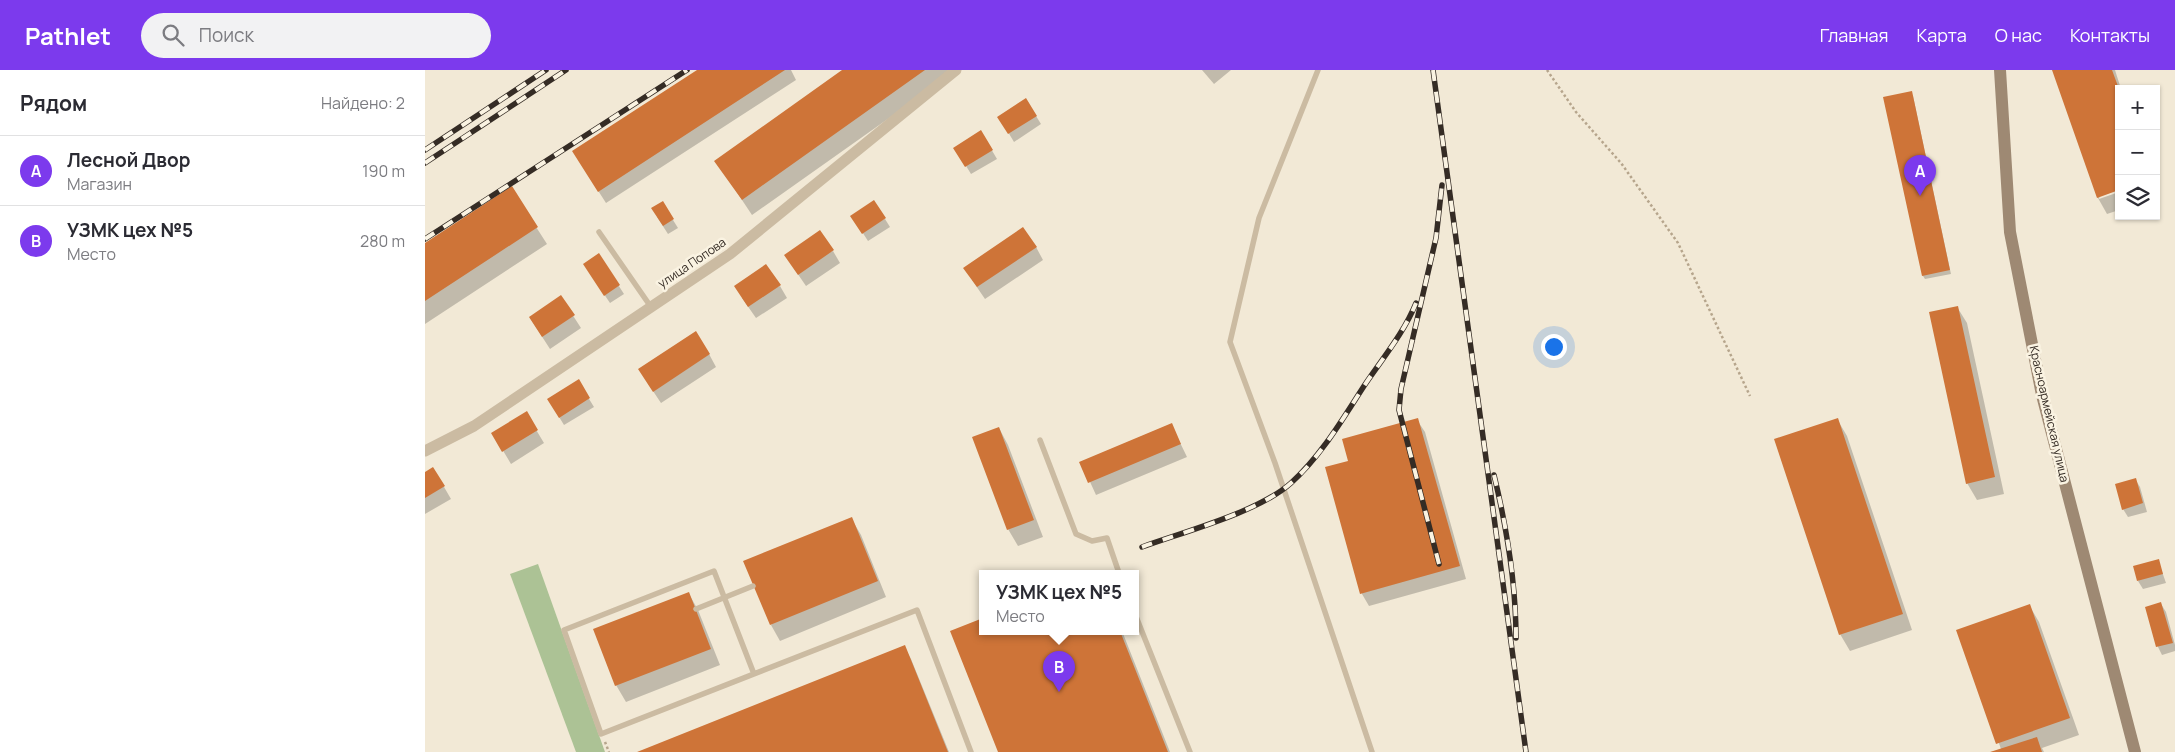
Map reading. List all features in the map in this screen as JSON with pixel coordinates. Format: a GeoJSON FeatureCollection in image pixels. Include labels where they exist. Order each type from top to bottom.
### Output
{"type":"FeatureCollection","features":[{"type":"Feature","properties":{"kind":"street","name":"улица Попова"},"geometry":{"type":"LineString","coordinates":[[425,451],[474,426],[730,254],[955,70]]}},
{"type":"Feature","properties":{"kind":"street","name":"Красноармейская улица"},"geometry":{"type":"LineString","coordinates":[[2000,70],[2010,232],[2042,395],[2135,752]]}},
{"type":"Feature","properties":{"kind":"lane"},"geometry":{"type":"LineString","coordinates":[[1318,70],[1259,218],[1230,342],[1283,489],[1372,752]]}},
{"type":"Feature","properties":{"kind":"lane"},"geometry":{"type":"LineString","coordinates":[[599,232],[651,307]]}},
{"type":"Feature","properties":{"kind":"lane"},"geometry":{"type":"LineString","coordinates":[[1040,440],[1076,534],[1092,541],[1107,538],[1118,570]]}},
{"type":"Feature","properties":{"kind":"lane"},"geometry":{"type":"LineString","coordinates":[[754,674],[714,571],[565,630],[601,734],[754,674],[917,610],[971,752]]}},
{"type":"Feature","properties":{"kind":"lane"},"geometry":{"type":"LineString","coordinates":[[696,609],[753,586]]}},
{"type":"Feature","properties":{"kind":"lane"},"geometry":{"type":"LineString","coordinates":[[1139,624],[1190,752]]}},
{"type":"Feature","properties":{"kind":"path"},"geometry":{"type":"LineString","coordinates":[[1547,70],[1576,112],[1621,163],[1678,243],[1750,396]]}},
{"type":"Feature","properties":{"kind":"green space"},"geometry":{"type":"Polygon","coordinates":[[[538,564],[605,752],[576,752],[510,574],[538,564]]]}},
{"type":"Feature","properties":{"kind":"building"},"geometry":{"type":"Polygon","coordinates":[[[697,70],[785,70],[598,192],[572,151],[697,70]]]}},
{"type":"Feature","properties":{"kind":"building"},"geometry":{"type":"Polygon","coordinates":[[[842,70],[925,70],[742,200],[714,161],[842,70]]]}},
{"type":"Feature","properties":{"kind":"building"},"geometry":{"type":"Polygon","coordinates":[[[2052,70],[2112,70],[2118,85],[2115,85],[2115,191],[2097,198],[2052,70]]]}},
{"type":"Feature","properties":{"kind":"building"},"geometry":{"type":"Polygon","coordinates":[[[1912,91],[1950,270],[1922,276],[1883,97],[1912,91]]]}},
{"type":"Feature","properties":{"kind":"building"},"geometry":{"type":"Polygon","coordinates":[[[1026,98],[1037,116],[1008,134],[997,117],[1026,98]]]}},
{"type":"Feature","properties":{"kind":"building"},"geometry":{"type":"Polygon","coordinates":[[[981,130],[993,150],[965,167],[953,148],[981,130]]]}},
{"type":"Feature","properties":{"kind":"building"},"geometry":{"type":"Polygon","coordinates":[[[512,186],[538,227],[425,301],[425,243],[512,186]]]}},
{"type":"Feature","properties":{"kind":"building"},"geometry":{"type":"Polygon","coordinates":[[[874,200],[886,218],[862,234],[850,216],[874,200]]]}},
{"type":"Feature","properties":{"kind":"building"},"geometry":{"type":"Polygon","coordinates":[[[663,201],[674,219],[663,226],[651,208],[663,201]]]}},
{"type":"Feature","properties":{"kind":"building"},"geometry":{"type":"Polygon","coordinates":[[[1023,227],[1037,247],[977,287],[963,268],[1023,227]]]}},
{"type":"Feature","properties":{"kind":"building"},"geometry":{"type":"Polygon","coordinates":[[[820,230],[834,250],[798,275],[784,255],[820,230]]]}},
{"type":"Feature","properties":{"kind":"building"},"geometry":{"type":"Polygon","coordinates":[[[599,253],[620,285],[604,296],[583,264],[599,253]]]}},
{"type":"Feature","properties":{"kind":"building"},"geometry":{"type":"Polygon","coordinates":[[[766,264],[781,285],[748,307],[734,286],[766,264]]]}},
{"type":"Feature","properties":{"kind":"building"},"geometry":{"type":"Polygon","coordinates":[[[561,295],[575,315],[542,337],[529,317],[561,295]]]}},
{"type":"Feature","properties":{"kind":"building"},"geometry":{"type":"Polygon","coordinates":[[[1958,306],[1995,477],[1966,484],[1929,312],[1958,306]]]}},
{"type":"Feature","properties":{"kind":"building"},"geometry":{"type":"Polygon","coordinates":[[[696,331],[710,354],[653,392],[638,369],[696,331]]]}},
{"type":"Feature","properties":{"kind":"building"},"geometry":{"type":"Polygon","coordinates":[[[579,379],[590,398],[559,418],[547,399],[579,379]]]}},
{"type":"Feature","properties":{"kind":"building"},"geometry":{"type":"Polygon","coordinates":[[[527,411],[538,430],[502,452],[491,433],[527,411]]]}},
{"type":"Feature","properties":{"kind":"building"},"geometry":{"type":"Polygon","coordinates":[[[1418,418],[1460,566],[1360,594],[1325,467],[1348,461],[1342,439],[1418,418]]]}},
{"type":"Feature","properties":{"kind":"building"},"geometry":{"type":"Polygon","coordinates":[[[1838,418],[1903,614],[1839,635],[1774,439],[1838,418]]]}},
{"type":"Feature","properties":{"kind":"building"},"geometry":{"type":"Polygon","coordinates":[[[1172,423],[1181,444],[1088,483],[1079,462],[1172,423]]]}},
{"type":"Feature","properties":{"kind":"building"},"geometry":{"type":"Polygon","coordinates":[[[999,427],[1034,520],[1007,530],[972,437],[999,427]]]}},
{"type":"Feature","properties":{"kind":"building"},"geometry":{"type":"Polygon","coordinates":[[[433,467],[445,486],[425,498],[425,472],[433,467]]]}},
{"type":"Feature","properties":{"kind":"building"},"geometry":{"type":"Polygon","coordinates":[[[2136,478],[2143,503],[2122,510],[2115,484],[2136,478]]]}},
{"type":"Feature","properties":{"kind":"building"},"geometry":{"type":"Polygon","coordinates":[[[852,517],[878,581],[770,625],[743,561],[852,517]]]}},
{"type":"Feature","properties":{"kind":"building"},"geometry":{"type":"Polygon","coordinates":[[[2159,559],[2163,574],[2137,581],[2133,566],[2159,559]]]}},
{"type":"Feature","properties":{"kind":"building"},"geometry":{"type":"Polygon","coordinates":[[[689,592],[711,649],[615,686],[593,629],[689,592]]]}},
{"type":"Feature","properties":{"kind":"building"},"geometry":{"type":"Polygon","coordinates":[[[2161,602],[2173,643],[2156,647],[2145,607],[2161,602]]]}},
{"type":"Feature","properties":{"kind":"building"},"geometry":{"type":"Polygon","coordinates":[[[2030,604],[2070,718],[1996,744],[1956,630],[2030,604]]]}},
{"type":"Feature","properties":{"kind":"building"},"geometry":{"type":"Polygon","coordinates":[[[979,620],[979,635],[1122,635],[1168,752],[998,752],[950,631],[979,620]]]}},
{"type":"Feature","properties":{"kind":"building"},"geometry":{"type":"Polygon","coordinates":[[[905,645],[948,752],[637,752],[905,645]]]}},
{"type":"Feature","properties":{"kind":"building"},"geometry":{"type":"Polygon","coordinates":[[[2037,737],[2042,752],[1990,752],[2037,737]]]}},
{"type":"Feature","properties":{"kind":"railway"},"geometry":{"type":"LineString","coordinates":[[425,150],[546,70]]}},
{"type":"Feature","properties":{"kind":"railway"},"geometry":{"type":"LineString","coordinates":[[425,163],[566,70]]}},
{"type":"Feature","properties":{"kind":"railway"},"geometry":{"type":"LineString","coordinates":[[425,239],[687,70]]}},
{"type":"Feature","properties":{"kind":"railway"},"geometry":{"type":"LineString","coordinates":[[1433,70],[1526,752]]}},
{"type":"Feature","properties":{"kind":"railway"},"geometry":{"type":"LineString","coordinates":[[1439,564],[1399,410],[1401,389],[1436,238],[1442,185]]}},
{"type":"Feature","properties":{"kind":"railway"},"geometry":{"type":"LineString","coordinates":[[1142,547],[1241,512],[1260,503],[1291,483],[1331,437],[1399,335],[1416,303]]}},
{"type":"Feature","properties":{"kind":"railway"},"geometry":{"type":"LineString","coordinates":[[1494,475],[1510,556],[1516,617],[1516,638]]}},
{"type":"Feature","properties":{"kind":"place","name":"Лесной Двор"},"geometry":{"type":"Point","coordinates":[1920,196]}},
{"type":"Feature","properties":{"kind":"place","name":"УЗМК цех №5"},"geometry":{"type":"Point","coordinates":[1059,692]}}]}
